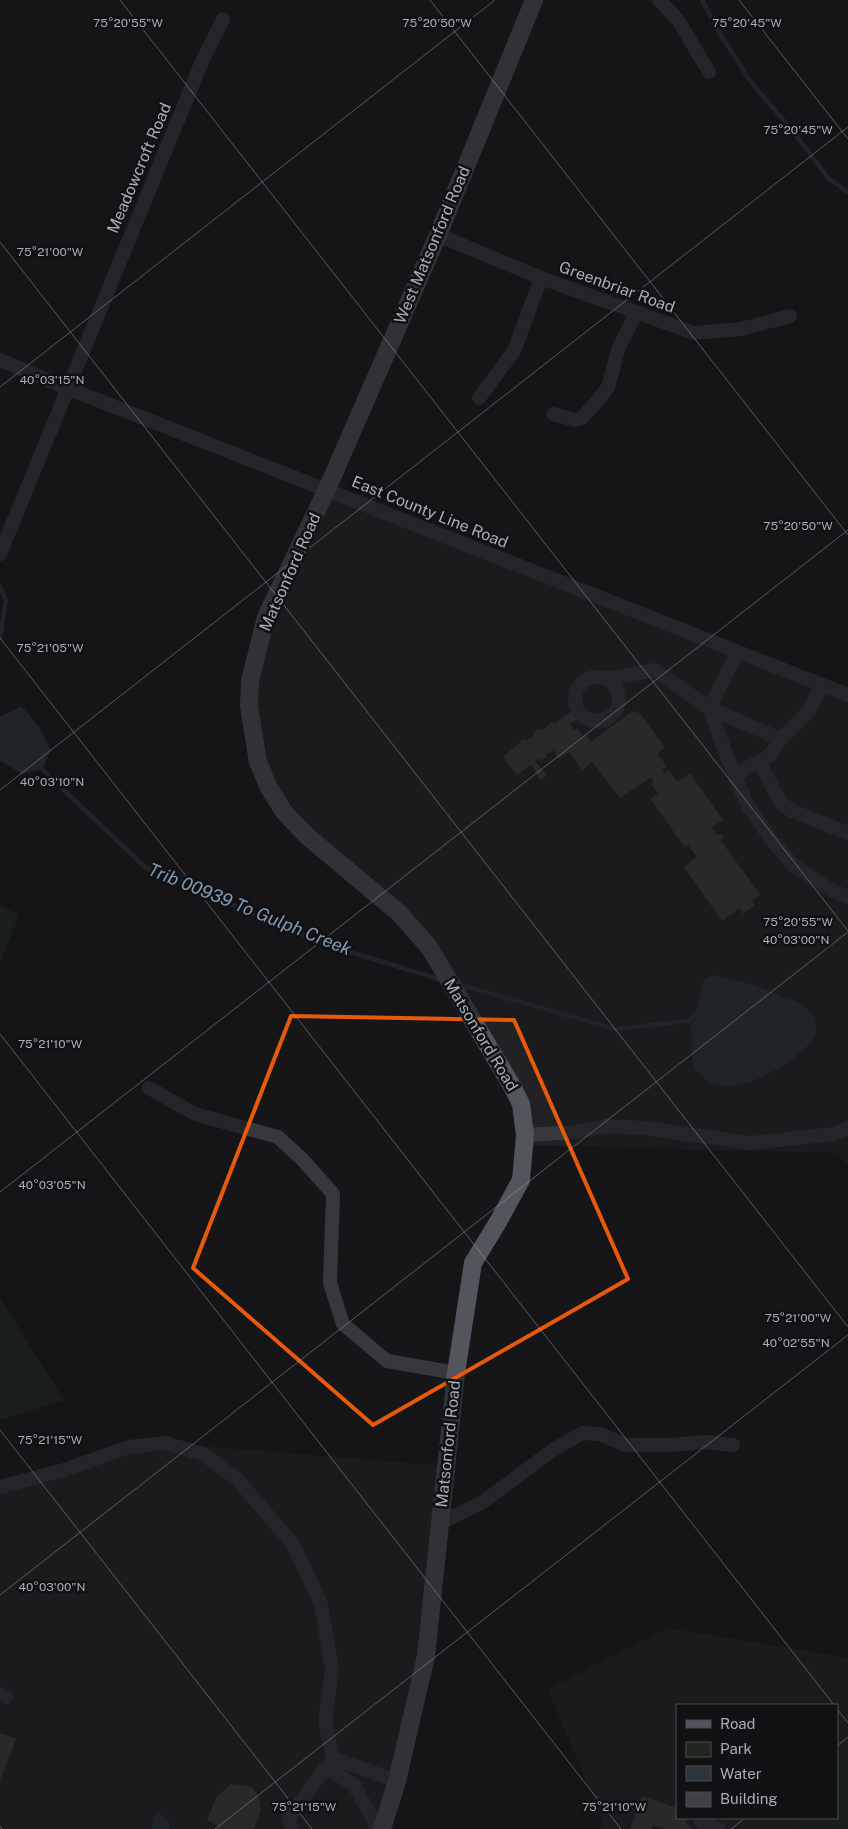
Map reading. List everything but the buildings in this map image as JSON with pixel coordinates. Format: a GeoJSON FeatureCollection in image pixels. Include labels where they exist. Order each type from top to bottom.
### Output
{"type":"FeatureCollection","features":[{"type":"Feature","properties":{"kind":"main road","name":"West Matsonford Road"},"geometry":{"type":"LineString","coordinates":[[327,489],[438,235],[534,0]]}},
{"type":"Feature","properties":{"kind":"main road","name":"Matsonford Road"},"geometry":{"type":"LineString","coordinates":[[327,489],[266,617],[256,651],[250,681],[249,706],[258,762],[269,788],[284,812],[307,836],[399,913],[429,947],[512,1086],[521,1104],[525,1135],[521,1180],[473,1263],[456,1373],[426,1656],[397,1781],[382,1829]]}},
{"type":"Feature","properties":{"kind":"street"},"geometry":{"type":"LineString","coordinates":[[659,0],[678,20],[709,72]]}},
{"type":"Feature","properties":{"kind":"street","name":"Meadowcroft Road"},"geometry":{"type":"LineString","coordinates":[[0,554],[203,59],[223,18]]}},
{"type":"Feature","properties":{"kind":"street","name":"Greenbriar Road"},"geometry":{"type":"LineString","coordinates":[[438,235],[541,278],[694,333],[741,329],[790,316]]}},
{"type":"Feature","properties":{"kind":"street"},"geometry":{"type":"LineString","coordinates":[[479,398],[514,351],[541,278]]}},
{"type":"Feature","properties":{"kind":"street"},"geometry":{"type":"LineString","coordinates":[[553,414],[575,420],[582,418],[599,399],[608,387],[619,347],[636,313]]}},
{"type":"Feature","properties":{"kind":"street","name":"East County Line Road"},"geometry":{"type":"LineString","coordinates":[[0,360],[737,653],[848,695]]}},
{"type":"Feature","properties":{"kind":"street"},"geometry":{"type":"LineString","coordinates":[[737,653],[709,708],[747,804],[770,838],[794,865],[831,890],[848,897]]}},
{"type":"Feature","properties":{"kind":"street"},"geometry":{"type":"LineString","coordinates":[[607,679],[654,670],[709,708],[781,739]]}},
{"type":"Feature","properties":{"kind":"street"},"geometry":{"type":"LineString","coordinates":[[734,775],[770,755],[781,739],[809,710],[822,685]]}},
{"type":"Feature","properties":{"kind":"street"},"geometry":{"type":"LineString","coordinates":[[759,762],[781,803],[792,812],[848,831]]}},
{"type":"Feature","properties":{"kind":"street"},"geometry":{"type":"LineString","coordinates":[[149,1088],[195,1114],[278,1137],[303,1160],[333,1194],[330,1283],[343,1324],[387,1361],[456,1373]]}},
{"type":"Feature","properties":{"kind":"street"},"geometry":{"type":"LineString","coordinates":[[525,1135],[575,1132],[608,1126],[644,1128],[750,1143],[834,1134],[848,1128]]}},
{"type":"Feature","properties":{"kind":"street"},"geometry":{"type":"LineString","coordinates":[[440,1523],[483,1502],[554,1450],[582,1433],[600,1434],[626,1445],[670,1446],[705,1442],[733,1445]]}},
{"type":"Feature","properties":{"kind":"street"},"geometry":{"type":"LineString","coordinates":[[0,1487],[64,1470],[130,1447],[165,1444],[203,1454],[237,1479],[293,1544],[321,1604],[332,1669],[325,1721],[330,1762],[354,1785],[378,1829]]}},
{"type":"Feature","properties":{"kind":"street"},"geometry":{"type":"LineString","coordinates":[[330,1762],[397,1781]]}},
{"type":"Feature","properties":{"kind":"street"},"geometry":{"type":"LineString","coordinates":[[292,1829],[289,1817],[330,1762]]}},
{"type":"Feature","properties":{"kind":"street"},"geometry":{"type":"LineString","coordinates":[[701,1822],[718,1829]]}},
{"type":"Feature","properties":{"kind":"highlighted area"},"geometry":{"type":"Polygon","coordinates":[[[291,1016],[514,1020],[628,1279],[373,1425],[193,1268],[291,1016]]]}},
{"type":"Feature","properties":{"kind":"shaded area"},"geometry":{"type":"Polygon","coordinates":[[[327,489],[848,695],[848,1166],[837,1153],[523,1145],[521,1104],[429,947],[307,836],[258,762],[256,651],[327,489]]]}},
{"type":"Feature","properties":{"kind":"shaded area"},"geometry":{"type":"Polygon","coordinates":[[[165,1443],[446,1466],[426,1656],[382,1829],[0,1829],[0,1487],[165,1443]]]}},
{"type":"Feature","properties":{"kind":"shaded area"},"geometry":{"type":"Polygon","coordinates":[[[667,1628],[848,1658],[848,1829],[600,1829],[603,1822],[548,1689],[667,1628]]]}},
{"type":"Feature","properties":{"kind":"green space"},"geometry":{"type":"Polygon","coordinates":[[[0,905],[19,915],[0,963],[0,905]]]}},
{"type":"Feature","properties":{"kind":"green space"},"geometry":{"type":"Polygon","coordinates":[[[0,1298],[64,1400],[0,1420],[0,1298]]]}},
{"type":"Feature","properties":{"kind":"green space"},"geometry":{"type":"Polygon","coordinates":[[[838,1740],[848,1745],[848,1829],[793,1829],[798,1819],[838,1819],[838,1740]]]}},
{"type":"Feature","properties":{"kind":"water"},"geometry":{"type":"Polygon","coordinates":[[[20,707],[38,725],[51,750],[42,769],[22,774],[0,760],[0,717],[20,707]]]}},
{"type":"Feature","properties":{"kind":"water"},"geometry":{"type":"Polygon","coordinates":[[[716,975],[756,986],[796,1001],[808,1009],[816,1024],[816,1031],[810,1043],[789,1061],[749,1082],[723,1086],[704,1078],[697,1070],[692,1058],[692,1035],[690,1030],[703,982],[706,978],[716,975]]]}},
{"type":"Feature","properties":{"kind":"water"},"geometry":{"type":"Polygon","coordinates":[[[157,1811],[169,1822],[169,1829],[152,1829],[157,1811]]]}},
{"type":"Feature","properties":{"kind":"waterway"},"geometry":{"type":"LineString","coordinates":[[702,0],[720,34],[751,82],[795,134],[829,179],[848,192]]}},
{"type":"Feature","properties":{"kind":"waterway","name":"Trib 00939 To Gulph Creek"},"geometry":{"type":"LineString","coordinates":[[0,587],[6,600],[0,638]]}},
{"type":"Feature","properties":{"kind":"waterway","name":"Trib 00939 To Gulph Creek"},"geometry":{"type":"LineString","coordinates":[[39,766],[145,867],[327,945],[442,980]]}},
{"type":"Feature","properties":{"kind":"waterway","name":"Trib 00939 To Gulph Creek"},"geometry":{"type":"LineString","coordinates":[[457,984],[615,1029],[689,1021],[695,1013]]}}]}
